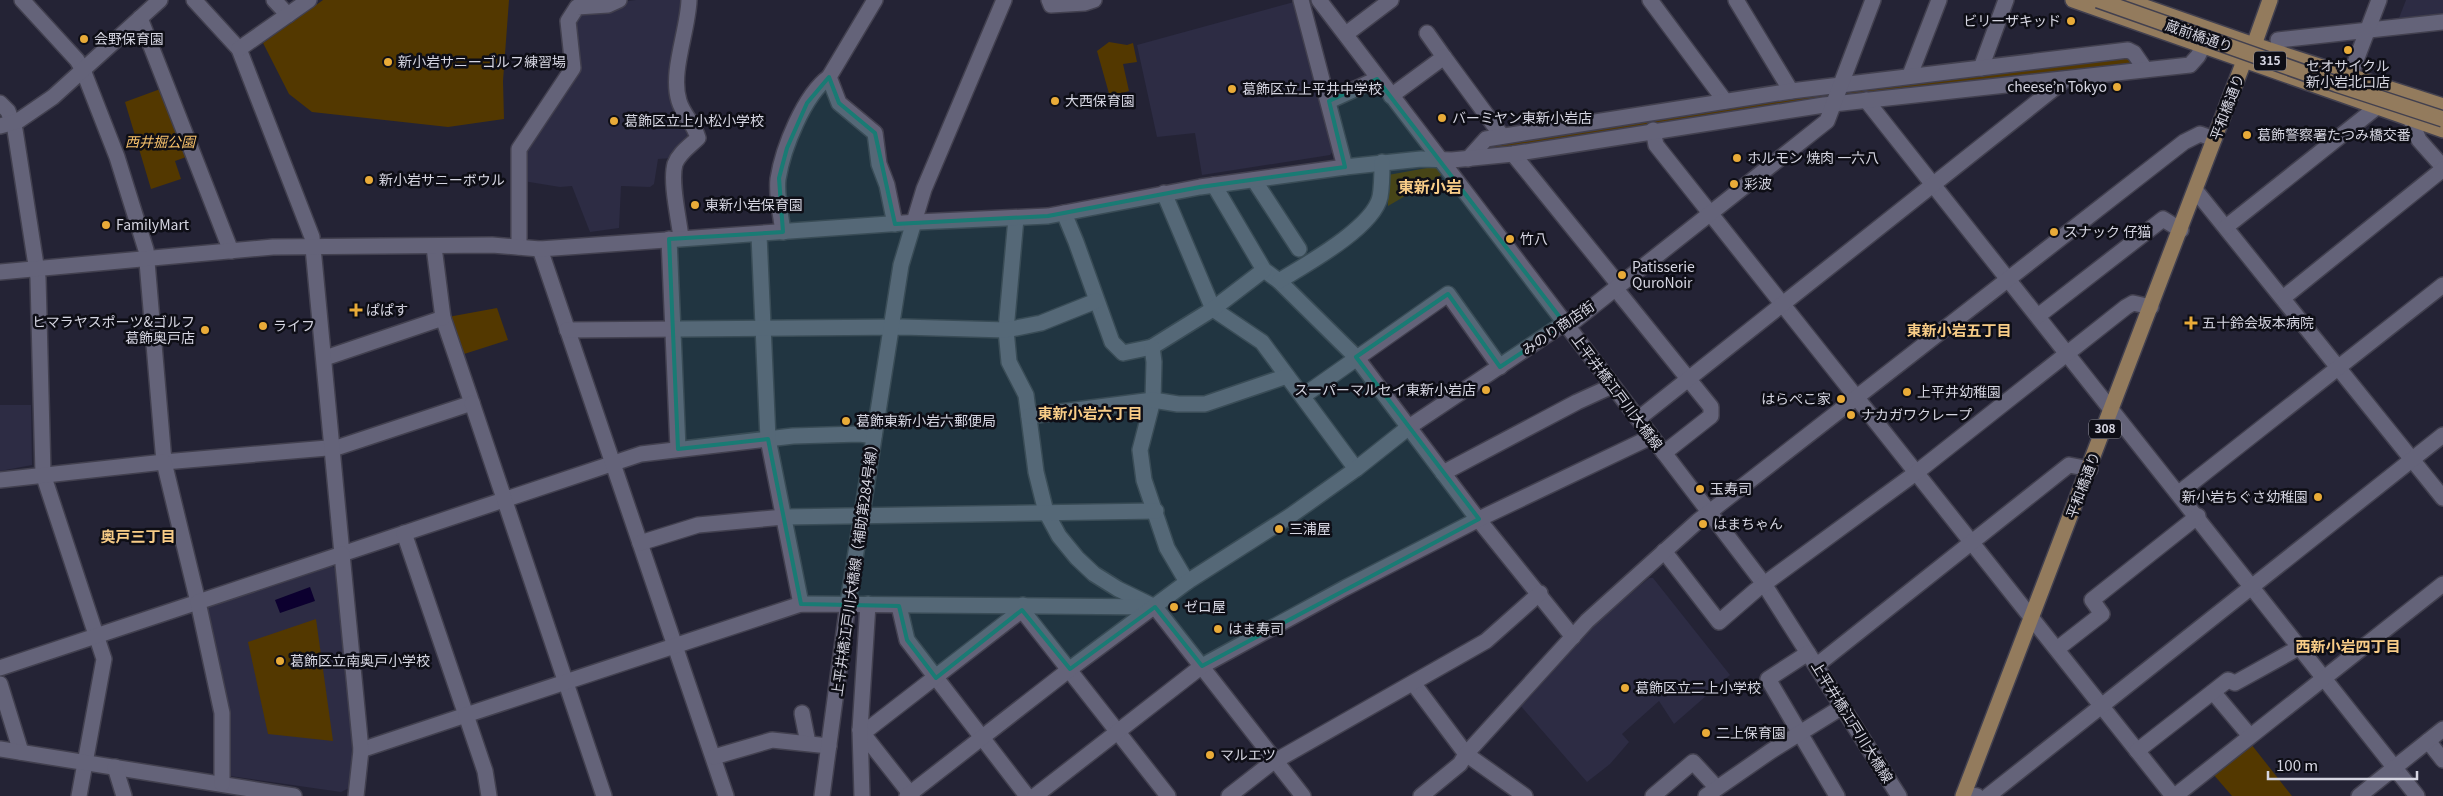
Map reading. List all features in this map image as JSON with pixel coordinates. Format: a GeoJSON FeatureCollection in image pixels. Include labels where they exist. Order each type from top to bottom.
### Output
{"type":"FeatureCollection","features":[{"type":"Feature","properties":{"kind":"main road"},"geometry":{"type":"LineString","coordinates":[[2073,0],[2244,61]]}},
{"type":"Feature","properties":{"kind":"main road","name":"蔵前橋通り"},"geometry":{"type":"LineString","coordinates":[[2098,0],[2336,84],[2443,119]]}},
{"type":"Feature","properties":{"kind":"main road"},"geometry":{"type":"LineString","coordinates":[[2128,0],[2254,45]]}},
{"type":"Feature","properties":{"kind":"main road","name":"308"},"geometry":{"type":"LineString","coordinates":[[2244,61],[2254,45],[2270,0]]}},
{"type":"Feature","properties":{"kind":"main road","name":"315"},"geometry":{"type":"LineString","coordinates":[[2254,45],[2443,106]]}},
{"type":"Feature","properties":{"kind":"main road","name":"315"},"geometry":{"type":"LineString","coordinates":[[2244,61],[2443,130]]}},
{"type":"Feature","properties":{"kind":"main road","name":"平和橋通り"},"geometry":{"type":"LineString","coordinates":[[1968,795],[2032,616],[2090,469],[2244,61]]}},
{"type":"Feature","properties":{"kind":"street"},"geometry":{"type":"LineString","coordinates":[[22,0],[77,60],[83,70],[117,157],[147,259],[164,462],[198,602],[222,713],[222,784]]}},
{"type":"Feature","properties":{"kind":"street"},"geometry":{"type":"LineString","coordinates":[[6,125],[53,97],[160,0]]}},
{"type":"Feature","properties":{"kind":"street"},"geometry":{"type":"LineString","coordinates":[[194,0],[239,49],[314,246],[361,750],[356,796]]}},
{"type":"Feature","properties":{"kind":"street"},"geometry":{"type":"LineString","coordinates":[[274,0],[288,15]]}},
{"type":"Feature","properties":{"kind":"street"},"geometry":{"type":"LineString","coordinates":[[239,49],[309,0]]}},
{"type":"Feature","properties":{"kind":"street"},"geometry":{"type":"LineString","coordinates":[[519,247],[519,149],[573,68],[568,21],[577,7],[608,5],[619,0]]}},
{"type":"Feature","properties":{"kind":"street"},"geometry":{"type":"LineString","coordinates":[[678,449],[673,329],[674,177],[675,164],[682,152],[698,138],[695,127],[678,100],[678,66],[689,0]]}},
{"type":"Feature","properties":{"kind":"street"},"geometry":{"type":"LineString","coordinates":[[783,232],[778,178],[787,148],[807,104],[822,82],[829,77],[875,0]]}},
{"type":"Feature","properties":{"kind":"street","name":"上平井橋江戸川大橋線（補助第284号線）"},"geometry":{"type":"LineString","coordinates":[[822,796],[848,603],[901,265],[912,223],[924,189],[1004,0]]}},
{"type":"Feature","properties":{"kind":"street"},"geometry":{"type":"LineString","coordinates":[[1049,0],[1051,5],[1084,3],[1094,0]]}},
{"type":"Feature","properties":{"kind":"street"},"geometry":{"type":"LineString","coordinates":[[1302,0],[1345,167]]}},
{"type":"Feature","properties":{"kind":"street","name":"上平井橋江戸川大橋線"},"geometry":{"type":"LineString","coordinates":[[1318,0],[1346,34],[1439,160],[1764,584],[1899,796]]}},
{"type":"Feature","properties":{"kind":"street"},"geometry":{"type":"LineString","coordinates":[[1346,34],[1391,0]]}},
{"type":"Feature","properties":{"kind":"street"},"geometry":{"type":"LineString","coordinates":[[1650,0],[1725,101]]}},
{"type":"Feature","properties":{"kind":"street"},"geometry":{"type":"LineString","coordinates":[[1736,0],[1792,91]]}},
{"type":"Feature","properties":{"kind":"street","name":"みのり商店街"},"geometry":{"type":"LineString","coordinates":[[910,795],[1070,669],[1187,582],[1290,516],[1409,428],[1565,324],[1573,322],[1827,121],[1873,0]]}},
{"type":"Feature","properties":{"kind":"street"},"geometry":{"type":"LineString","coordinates":[[1910,75],[1939,0]]}},
{"type":"Feature","properties":{"kind":"street"},"geometry":{"type":"LineString","coordinates":[[1981,68],[2006,0]]}},
{"type":"Feature","properties":{"kind":"street"},"geometry":{"type":"LineString","coordinates":[[2350,76],[2379,0]]}},
{"type":"Feature","properties":{"kind":"street"},"geometry":{"type":"LineString","coordinates":[[140,18],[231,251]]}},
{"type":"Feature","properties":{"kind":"street"},"geometry":{"type":"LineString","coordinates":[[2278,40],[2443,22]]}},
{"type":"Feature","properties":{"kind":"street"},"geometry":{"type":"LineString","coordinates":[[1427,33],[1502,136]]}},
{"type":"Feature","properties":{"kind":"street"},"geometry":{"type":"LineString","coordinates":[[0,272],[231,251],[314,246],[434,247],[492,245],[540,249],[895,224],[1016,218],[1064,213],[1214,185],[1382,162],[1422,159],[1468,159],[1513,154],[1652,130],[1835,104],[2190,65],[2198,56],[2203,46]]}},
{"type":"Feature","properties":{"kind":"street"},"geometry":{"type":"LineString","coordinates":[[1468,159],[1486,139],[1842,84],[2128,50],[2134,53],[2145,69]]}},
{"type":"Feature","properties":{"kind":"street"},"geometry":{"type":"LineString","coordinates":[[1391,96],[1444,57]]}},
{"type":"Feature","properties":{"kind":"street"},"geometry":{"type":"LineString","coordinates":[[829,77],[839,103],[875,133],[879,164],[887,185],[895,224]]}},
{"type":"Feature","properties":{"kind":"street"},"geometry":{"type":"LineString","coordinates":[[1329,101],[1377,78]]}},
{"type":"Feature","properties":{"kind":"street"},"geometry":{"type":"LineString","coordinates":[[1638,419],[1934,186],[2066,79]]}},
{"type":"Feature","properties":{"kind":"street"},"geometry":{"type":"LineString","coordinates":[[1866,100],[2112,411],[2198,516],[2324,680],[2418,796]]}},
{"type":"Feature","properties":{"kind":"street"},"geometry":{"type":"LineString","coordinates":[[0,102],[8,112],[6,125],[36,269],[42,474],[104,659],[79,796]]}},
{"type":"Feature","properties":{"kind":"street"},"geometry":{"type":"LineString","coordinates":[[2226,227],[2377,107]]}},
{"type":"Feature","properties":{"kind":"street"},"geometry":{"type":"LineString","coordinates":[[2282,298],[2443,168],[2419,140],[2410,118]]}},
{"type":"Feature","properties":{"kind":"street"},"geometry":{"type":"LineString","coordinates":[[1652,130],[1656,145],[2032,616],[2100,707],[2174,796],[2324,680],[2443,584]]}},
{"type":"Feature","properties":{"kind":"street"},"geometry":{"type":"LineString","coordinates":[[1421,796],[1460,764],[1466,754],[1573,636],[1698,521],[1711,513],[2189,138],[2200,134],[2214,139]]}},
{"type":"Feature","properties":{"kind":"street"},"geometry":{"type":"LineString","coordinates":[[1513,154],[1711,407],[1711,416],[1664,453]]}},
{"type":"Feature","properties":{"kind":"street"},"geometry":{"type":"LineString","coordinates":[[1278,281],[1326,252],[1369,218],[1380,198],[1382,162]]}},
{"type":"Feature","properties":{"kind":"street"},"geometry":{"type":"LineString","coordinates":[[1254,180],[1300,249]]}},
{"type":"Feature","properties":{"kind":"street"},"geometry":{"type":"LineString","coordinates":[[1214,185],[1264,270],[1278,281],[1356,357],[1443,473],[1573,636]]}},
{"type":"Feature","properties":{"kind":"street"},"geometry":{"type":"LineString","coordinates":[[2196,191],[2443,498]]}},
{"type":"Feature","properties":{"kind":"street"},"geometry":{"type":"LineString","coordinates":[[1164,193],[1213,309],[1262,342],[1356,469]]}},
{"type":"Feature","properties":{"kind":"street"},"geometry":{"type":"LineString","coordinates":[[1064,213],[1112,342],[1123,353],[1152,347],[1213,309],[1264,270]]}},
{"type":"Feature","properties":{"kind":"street"},"geometry":{"type":"LineString","coordinates":[[1016,218],[1006,330],[1009,362],[1026,394],[1036,472],[1046,512],[1059,536],[1077,558],[1094,574],[1118,589],[1155,607],[1303,796]]}},
{"type":"Feature","properties":{"kind":"street"},"geometry":{"type":"LineString","coordinates":[[2038,316],[2163,220],[2181,230]]}},
{"type":"Feature","properties":{"kind":"street"},"geometry":{"type":"LineString","coordinates":[[760,235],[768,439],[801,604]]}},
{"type":"Feature","properties":{"kind":"street"},"geometry":{"type":"LineString","coordinates":[[434,247],[443,318],[604,796]]}},
{"type":"Feature","properties":{"kind":"street"},"geometry":{"type":"LineString","coordinates":[[540,249],[726,796]]}},
{"type":"Feature","properties":{"kind":"street"},"geometry":{"type":"LineString","coordinates":[[2179,493],[2443,285]]}},
{"type":"Feature","properties":{"kind":"street"},"geometry":{"type":"LineString","coordinates":[[1303,396],[1448,294],[1500,368]]}},
{"type":"Feature","properties":{"kind":"street"},"geometry":{"type":"LineString","coordinates":[[567,330],[890,327],[1006,330],[1041,323],[1096,300]]}},
{"type":"Feature","properties":{"kind":"street"},"geometry":{"type":"LineString","coordinates":[[1664,551],[1719,622],[1764,584],[1917,472],[2133,303],[2151,307]]}},
{"type":"Feature","properties":{"kind":"street"},"geometry":{"type":"LineString","coordinates":[[324,358],[443,318]]}},
{"type":"Feature","properties":{"kind":"street"},"geometry":{"type":"LineString","coordinates":[[1152,347],[1154,362],[1153,400],[1140,450],[1144,480],[1167,548],[1187,582]]}},
{"type":"Feature","properties":{"kind":"street"},"geometry":{"type":"LineString","coordinates":[[1029,416],[1153,400],[1178,404],[1205,404],[1288,376]]}},
{"type":"Feature","properties":{"kind":"street"},"geometry":{"type":"LineString","coordinates":[[1443,473],[1577,402],[1612,386]]}},
{"type":"Feature","properties":{"kind":"street"},"geometry":{"type":"LineString","coordinates":[[0,480],[164,462],[332,449],[472,402]]}},
{"type":"Feature","properties":{"kind":"street"},"geometry":{"type":"LineString","coordinates":[[0,668],[642,454],[768,439],[852,434],[874,436]]}},
{"type":"Feature","properties":{"kind":"street"},"geometry":{"type":"LineString","coordinates":[[1988,796],[2443,435]]}},
{"type":"Feature","properties":{"kind":"street"},"geometry":{"type":"LineString","coordinates":[[1035,796],[1202,666],[1345,588],[1479,519],[1651,437]]}},
{"type":"Feature","properties":{"kind":"street"},"geometry":{"type":"LineString","coordinates":[[1836,796],[1768,679],[1813,659],[1972,542],[2069,466],[2090,469]]}},
{"type":"Feature","properties":{"kind":"street"},"geometry":{"type":"LineString","coordinates":[[640,543],[698,525],[784,517],[1156,511]]}},
{"type":"Feature","properties":{"kind":"street"},"geometry":{"type":"LineString","coordinates":[[2057,649],[2102,614],[2092,600],[2198,516]]}},
{"type":"Feature","properties":{"kind":"street"},"geometry":{"type":"LineString","coordinates":[[404,533],[485,771],[489,796]]}},
{"type":"Feature","properties":{"kind":"street"},"geometry":{"type":"LineString","coordinates":[[1229,796],[1276,761],[1486,641],[1540,593]]}},
{"type":"Feature","properties":{"kind":"street"},"geometry":{"type":"LineString","coordinates":[[361,750],[801,604],[1155,607]]}},
{"type":"Feature","properties":{"kind":"street"},"geometry":{"type":"LineString","coordinates":[[862,796],[860,730],[868,604]]}},
{"type":"Feature","properties":{"kind":"street"},"geometry":{"type":"LineString","coordinates":[[899,606],[907,640],[1027,796]]}},
{"type":"Feature","properties":{"kind":"street"},"geometry":{"type":"LineString","coordinates":[[1022,607],[1168,796]]}},
{"type":"Feature","properties":{"kind":"street"},"geometry":{"type":"LineString","coordinates":[[860,730],[867,730],[936,678],[1022,607]]}},
{"type":"Feature","properties":{"kind":"street"},"geometry":{"type":"LineString","coordinates":[[2137,751],[2228,680],[2235,683],[2300,647]]}},
{"type":"Feature","properties":{"kind":"street"},"geometry":{"type":"LineString","coordinates":[[1413,683],[1466,754],[1525,796]]}},
{"type":"Feature","properties":{"kind":"street"},"geometry":{"type":"LineString","coordinates":[[0,684],[21,752]]}},
{"type":"Feature","properties":{"kind":"street"},"geometry":{"type":"LineString","coordinates":[[2212,692],[2250,736]]}},
{"type":"Feature","properties":{"kind":"street"},"geometry":{"type":"LineString","coordinates":[[1653,796],[1693,762],[1712,792],[1800,732],[1842,707]]}},
{"type":"Feature","properties":{"kind":"street"},"geometry":{"type":"LineString","coordinates":[[802,713],[808,743]]}},
{"type":"Feature","properties":{"kind":"street"},"geometry":{"type":"LineString","coordinates":[[2359,796],[2443,729]]}},
{"type":"Feature","properties":{"kind":"street"},"geometry":{"type":"LineString","coordinates":[[860,730],[910,795]]}},
{"type":"Feature","properties":{"kind":"street"},"geometry":{"type":"LineString","coordinates":[[714,757],[772,740],[829,746]]}},
{"type":"Feature","properties":{"kind":"street"},"geometry":{"type":"LineString","coordinates":[[2428,741],[2443,760]]}},
{"type":"Feature","properties":{"kind":"street"},"geometry":{"type":"LineString","coordinates":[[0,749],[294,796]]}},
{"type":"Feature","properties":{"kind":"street"},"geometry":{"type":"LineString","coordinates":[[114,767],[124,796]]}},
{"type":"Feature","properties":{"kind":"highlighted area"},"geometry":{"type":"Polygon","coordinates":[[[829,77],[839,103],[875,133],[895,224],[1048,216],[1200,187],[1345,167],[1329,101],[1377,79],[1565,324],[1500,367],[1448,294],[1356,357],[1479,519],[1202,666],[1155,607],[1070,669],[1022,610],[936,678],[907,640],[899,606],[801,604],[768,439],[678,449],[669,239],[783,232],[779,178],[787,148],[807,103],[829,77]]]}},
{"type":"Feature","properties":{"kind":"shaded area","name":"葛飾区立上小松小学校"},"geometry":{"type":"Polygon","coordinates":[[[682,0],[685,4],[672,68],[693,138],[673,158],[658,159],[654,184],[650,187],[621,186],[619,228],[590,232],[572,186],[560,187],[523,181],[521,152],[576,69],[571,23],[579,10],[609,9],[628,1],[682,0]]]}},
{"type":"Feature","properties":{"kind":"shaded area"},"geometry":{"type":"Polygon","coordinates":[[[2406,0],[2443,0],[2443,14],[2399,18],[2406,0]]]}},
{"type":"Feature","properties":{"kind":"shaded area","name":"葛飾区立上平井中学校"},"geometry":{"type":"Polygon","coordinates":[[[1294,2],[1334,150],[1330,155],[1202,175],[1195,133],[1157,137],[1137,45],[1294,2]]]}},
{"type":"Feature","properties":{"kind":"shaded area"},"geometry":{"type":"Polygon","coordinates":[[[0,405],[31,405],[32,465],[0,471],[0,405]]]}},
{"type":"Feature","properties":{"kind":"shaded area","name":"葛飾区立南奥戸小学校"},"geometry":{"type":"Polygon","coordinates":[[[329,564],[337,570],[354,756],[349,788],[341,792],[230,776],[226,771],[204,609],[209,602],[329,564]]]}},
{"type":"Feature","properties":{"kind":"shaded area","name":"葛飾区立二上小学校"},"geometry":{"type":"Polygon","coordinates":[[[1649,578],[1653,578],[1730,675],[1674,724],[1659,701],[1622,734],[1629,742],[1610,764],[1587,782],[1519,704],[1583,634],[1649,578]]]}},
{"type":"Feature","properties":{"kind":"shaded area"},"geometry":{"type":"Polygon","coordinates":[[[310,587],[315,601],[280,613],[275,600],[310,587]]]}},
{"type":"Feature","properties":{"kind":"green space","name":"新小岩サニーゴルフ練習場"},"geometry":{"type":"Polygon","coordinates":[[[323,0],[509,0],[503,81],[504,119],[448,127],[312,112],[289,94],[263,43],[323,0]]]}},
{"type":"Feature","properties":{"kind":"green space"},"geometry":{"type":"Polygon","coordinates":[[[1109,42],[1127,45],[1133,43],[1137,62],[1123,64],[1129,91],[1110,97],[1097,51],[1109,42]]]}},
{"type":"Feature","properties":{"kind":"green space"},"geometry":{"type":"Polygon","coordinates":[[[2128,56],[2137,67],[1843,98],[1845,88],[2128,56]]]}},
{"type":"Feature","properties":{"kind":"green space","name":"西井掘公園"},"geometry":{"type":"Polygon","coordinates":[[[163,88],[189,156],[175,161],[181,179],[151,189],[125,102],[163,88]]]}},
{"type":"Feature","properties":{"kind":"green space"},"geometry":{"type":"Polygon","coordinates":[[[1830,89],[1831,97],[1526,146],[1481,150],[1489,142],[1830,89]]]}},
{"type":"Feature","properties":{"kind":"green space"},"geometry":{"type":"Polygon","coordinates":[[[1438,166],[1443,174],[1388,206],[1388,175],[1438,166]]]}},
{"type":"Feature","properties":{"kind":"green space"},"geometry":{"type":"Polygon","coordinates":[[[497,308],[508,340],[461,355],[448,317],[497,308]]]}},
{"type":"Feature","properties":{"kind":"green space"},"geometry":{"type":"Polygon","coordinates":[[[316,619],[333,741],[268,734],[248,642],[316,619]]]}},
{"type":"Feature","properties":{"kind":"green space"},"geometry":{"type":"Polygon","coordinates":[[[2251,744],[2292,796],[2232,796],[2213,774],[2251,744]]]}},
{"type":"Feature","properties":{"kind":"place","name":"ビリーザキッド"},"geometry":{"type":"Point","coordinates":[2071,21]}},
{"type":"Feature","properties":{"kind":"place","name":"会野保育園"},"geometry":{"type":"Point","coordinates":[84,39]}},
{"type":"Feature","properties":{"kind":"place","name":"セオサイクル 新小岩北口店"},"geometry":{"type":"Point","coordinates":[2348,50]}},
{"type":"Feature","properties":{"kind":"place","name":"新小岩サニーゴルフ練習場"},"geometry":{"type":"Point","coordinates":[388,62]}},
{"type":"Feature","properties":{"kind":"place","name":"cheese’n Tokyo"},"geometry":{"type":"Point","coordinates":[2117,87]}},
{"type":"Feature","properties":{"kind":"place","name":"葛飾区立上平井中学校"},"geometry":{"type":"Point","coordinates":[1232,89]}},
{"type":"Feature","properties":{"kind":"place","name":"大西保育園"},"geometry":{"type":"Point","coordinates":[1055,101]}},
{"type":"Feature","properties":{"kind":"place","name":"バーミヤン東新小岩店"},"geometry":{"type":"Point","coordinates":[1442,118]}},
{"type":"Feature","properties":{"kind":"place","name":"葛飾区立上小松小学校"},"geometry":{"type":"Point","coordinates":[614,121]}},
{"type":"Feature","properties":{"kind":"place","name":"葛飾警察署たつみ橋交番"},"geometry":{"type":"Point","coordinates":[2247,135]}},
{"type":"Feature","properties":{"kind":"place","name":"ホルモン 焼肉 一六八"},"geometry":{"type":"Point","coordinates":[1737,158]}},
{"type":"Feature","properties":{"kind":"place","name":"新小岩サニーボウル"},"geometry":{"type":"Point","coordinates":[369,180]}},
{"type":"Feature","properties":{"kind":"place","name":"彩波"},"geometry":{"type":"Point","coordinates":[1734,184]}},
{"type":"Feature","properties":{"kind":"place","name":"東新小岩保育園"},"geometry":{"type":"Point","coordinates":[695,205]}},
{"type":"Feature","properties":{"kind":"place","name":"FamilyMart"},"geometry":{"type":"Point","coordinates":[106,225]}},
{"type":"Feature","properties":{"kind":"place","name":"スナック 仔猫"},"geometry":{"type":"Point","coordinates":[2054,232]}},
{"type":"Feature","properties":{"kind":"place","name":"竹八"},"geometry":{"type":"Point","coordinates":[1510,239]}},
{"type":"Feature","properties":{"kind":"place","name":"Patisserie QuroNoir"},"geometry":{"type":"Point","coordinates":[1622,275]}},
{"type":"Feature","properties":{"kind":"place","name":"ぱぱす"},"geometry":{"type":"Point","coordinates":[356,310]}},
{"type":"Feature","properties":{"kind":"place","name":"五十鈴会坂本病院"},"geometry":{"type":"Point","coordinates":[2191,323]}},
{"type":"Feature","properties":{"kind":"place","name":"ライフ"},"geometry":{"type":"Point","coordinates":[263,326]}},
{"type":"Feature","properties":{"kind":"place","name":"ヒマラヤスポーツ&ゴルフ 葛飾奥戸店"},"geometry":{"type":"Point","coordinates":[205,330]}},
{"type":"Feature","properties":{"kind":"place","name":"スーパーマルセイ東新小岩店"},"geometry":{"type":"Point","coordinates":[1486,390]}},
{"type":"Feature","properties":{"kind":"place","name":"上平井幼稚園"},"geometry":{"type":"Point","coordinates":[1907,392]}},
{"type":"Feature","properties":{"kind":"place","name":"はらぺこ家"},"geometry":{"type":"Point","coordinates":[1841,399]}},
{"type":"Feature","properties":{"kind":"place","name":"ナカガワクレープ"},"geometry":{"type":"Point","coordinates":[1851,415]}},
{"type":"Feature","properties":{"kind":"place","name":"葛飾東新小岩六郵便局"},"geometry":{"type":"Point","coordinates":[846,421]}},
{"type":"Feature","properties":{"kind":"place","name":"玉寿司"},"geometry":{"type":"Point","coordinates":[1700,489]}},
{"type":"Feature","properties":{"kind":"place","name":"新小岩ちぐさ幼稚園"},"geometry":{"type":"Point","coordinates":[2318,497]}},
{"type":"Feature","properties":{"kind":"place","name":"はまちゃん"},"geometry":{"type":"Point","coordinates":[1703,524]}},
{"type":"Feature","properties":{"kind":"place","name":"三浦屋"},"geometry":{"type":"Point","coordinates":[1279,529]}},
{"type":"Feature","properties":{"kind":"place","name":"ゼロ屋"},"geometry":{"type":"Point","coordinates":[1174,607]}},
{"type":"Feature","properties":{"kind":"place","name":"はま寿司"},"geometry":{"type":"Point","coordinates":[1218,629]}},
{"type":"Feature","properties":{"kind":"place","name":"葛飾区立南奥戸小学校"},"geometry":{"type":"Point","coordinates":[280,661]}},
{"type":"Feature","properties":{"kind":"place","name":"葛飾区立二上小学校"},"geometry":{"type":"Point","coordinates":[1625,688]}},
{"type":"Feature","properties":{"kind":"place","name":"二上保育園"},"geometry":{"type":"Point","coordinates":[1706,733]}},
{"type":"Feature","properties":{"kind":"place","name":"マルエツ"},"geometry":{"type":"Point","coordinates":[1210,755]}},
{"type":"Feature","properties":{"kind":"district","name":"東新小岩"},"geometry":{"type":"Point","coordinates":[1430,187]}},
{"type":"Feature","properties":{"kind":"district","name":"東新小岩五丁目"},"geometry":{"type":"Point","coordinates":[1959,331]}},
{"type":"Feature","properties":{"kind":"district","name":"東新小岩六丁目"},"geometry":{"type":"Point","coordinates":[1090,414]}},
{"type":"Feature","properties":{"kind":"district","name":"奥戸三丁目"},"geometry":{"type":"Point","coordinates":[138,537]}},
{"type":"Feature","properties":{"kind":"district","name":"西新小岩四丁目"},"geometry":{"type":"Point","coordinates":[2348,647]}}]}
